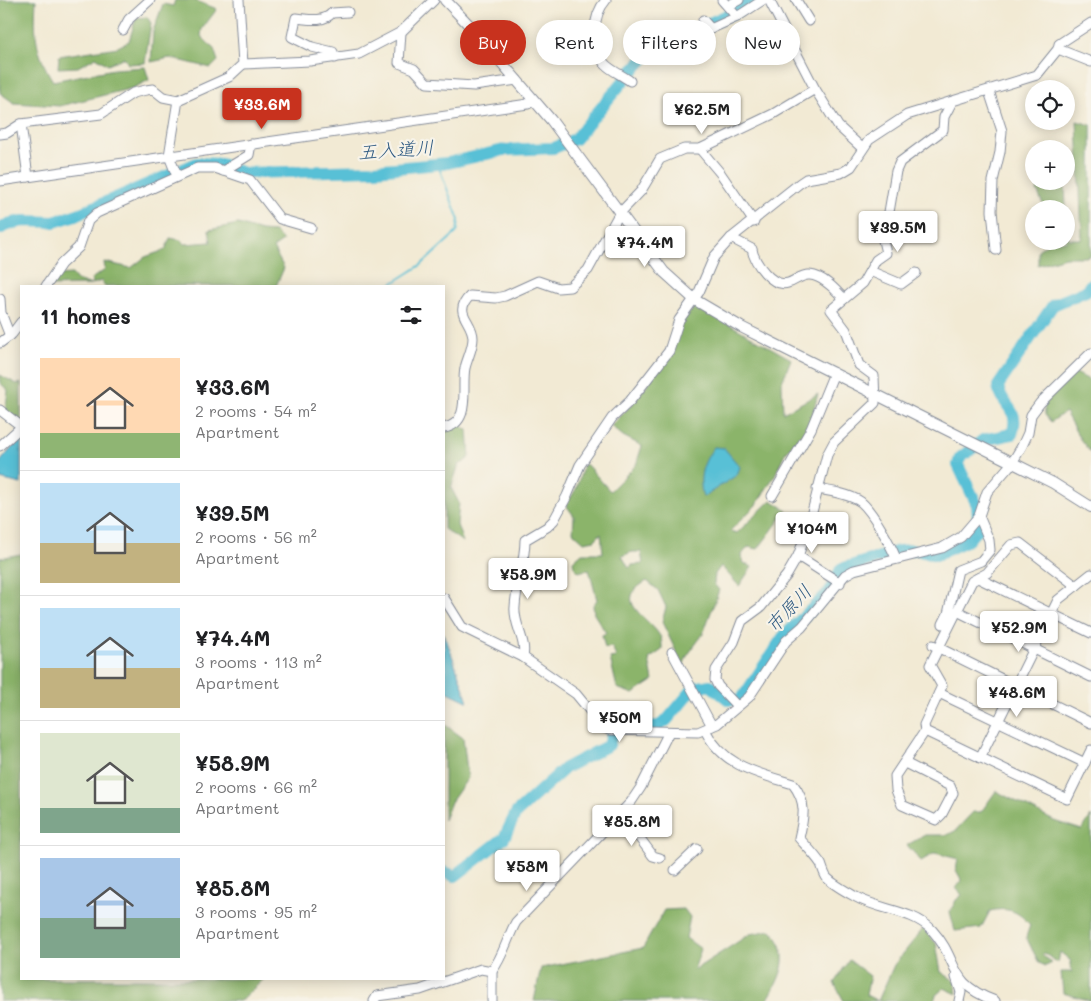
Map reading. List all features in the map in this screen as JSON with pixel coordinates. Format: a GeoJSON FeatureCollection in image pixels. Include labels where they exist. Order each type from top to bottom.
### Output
{"type":"FeatureCollection","features":[{"type":"Feature","properties":{"kind":"street"},"geometry":{"type":"LineString","coordinates":[[122,30],[129,19],[150,0]]}},
{"type":"Feature","properties":{"kind":"street"},"geometry":{"type":"LineString","coordinates":[[238,0],[243,64]]}},
{"type":"Feature","properties":{"kind":"street"},"geometry":{"type":"LineString","coordinates":[[0,134],[7,133],[21,124],[101,114],[133,93],[146,90],[152,89],[163,97],[178,100],[229,77],[243,64],[336,58],[359,54],[401,32],[434,0]]}},
{"type":"Feature","properties":{"kind":"street"},"geometry":{"type":"LineString","coordinates":[[447,0],[533,99],[572,148],[619,214],[664,272],[695,300],[724,318],[1052,483],[1091,507]]}},
{"type":"Feature","properties":{"kind":"street"},"geometry":{"type":"LineString","coordinates":[[606,0],[596,16],[596,42],[605,64],[630,81]]}},
{"type":"Feature","properties":{"kind":"street"},"geometry":{"type":"LineString","coordinates":[[737,17],[725,3],[739,0]]}},
{"type":"Feature","properties":{"kind":"street"},"geometry":{"type":"LineString","coordinates":[[716,27],[737,17],[764,0],[838,126],[862,148]]}},
{"type":"Feature","properties":{"kind":"street"},"geometry":{"type":"LineString","coordinates":[[796,0],[809,21]]}},
{"type":"Feature","properties":{"kind":"street"},"geometry":{"type":"LineString","coordinates":[[336,58],[333,52],[312,47],[292,37],[296,18],[315,20],[328,18],[332,13],[348,12]]}},
{"type":"Feature","properties":{"kind":"street"},"geometry":{"type":"LineString","coordinates":[[523,657],[524,650],[514,608],[522,574],[525,540],[554,520],[580,466],[612,418],[630,401],[669,350],[679,320],[695,300],[714,256],[731,238],[754,222],[806,179],[841,173],[851,167],[869,140],[907,114],[989,91],[1037,75],[1058,50],[1059,44],[1091,24]]}},
{"type":"Feature","properties":{"kind":"street"},"geometry":{"type":"LineString","coordinates":[[401,32],[399,63],[414,69],[427,83],[474,86],[517,80]]}},
{"type":"Feature","properties":{"kind":"street"},"geometry":{"type":"LineString","coordinates":[[1058,50],[1091,62]]}},
{"type":"Feature","properties":{"kind":"street"},"geometry":{"type":"LineString","coordinates":[[445,428],[459,422],[464,400],[465,370],[473,339],[472,329],[465,320],[463,312],[464,301],[470,296],[496,298],[505,296],[538,281],[558,288],[570,287],[588,270],[619,214],[641,191],[660,159],[684,148],[700,150],[772,114],[815,89]]}},
{"type":"Feature","properties":{"kind":"street"},"geometry":{"type":"LineString","coordinates":[[989,91],[1002,131],[1000,152],[993,180],[992,211],[996,250]]}},
{"type":"Feature","properties":{"kind":"street"},"geometry":{"type":"LineString","coordinates":[[0,181],[528,104],[533,99]]}},
{"type":"Feature","properties":{"kind":"street"},"geometry":{"type":"LineString","coordinates":[[177,176],[169,156],[178,100]]}},
{"type":"Feature","properties":{"kind":"street"},"geometry":{"type":"LineString","coordinates":[[737,706],[718,686],[716,670],[734,642],[742,621],[760,607],[787,576],[798,556],[808,531],[827,455],[834,442],[875,403],[874,376],[859,365],[846,330],[831,310],[863,283],[876,260],[886,253],[880,232],[888,218],[896,170],[900,162],[943,130],[944,117],[952,102]]}},
{"type":"Feature","properties":{"kind":"street"},"geometry":{"type":"LineString","coordinates":[[21,124],[28,177]]}},
{"type":"Feature","properties":{"kind":"street"},"geometry":{"type":"LineString","coordinates":[[219,169],[249,155],[252,144]]}},
{"type":"Feature","properties":{"kind":"street"},"geometry":{"type":"LineString","coordinates":[[700,150],[721,174],[754,222]]}},
{"type":"Feature","properties":{"kind":"street"},"geometry":{"type":"LineString","coordinates":[[218,158],[219,169]]}},
{"type":"Feature","properties":{"kind":"street"},"geometry":{"type":"LineString","coordinates":[[47,285],[61,264],[79,247],[88,222],[97,213],[197,168],[219,169],[250,180],[280,219],[310,228]]}},
{"type":"Feature","properties":{"kind":"street"},"geometry":{"type":"LineString","coordinates":[[731,238],[752,249],[754,259],[775,281],[783,284],[790,283],[799,277],[810,275],[834,288],[844,299]]}},
{"type":"Feature","properties":{"kind":"street"},"geometry":{"type":"LineString","coordinates":[[870,271],[901,284],[916,273]]}},
{"type":"Feature","properties":{"kind":"street"},"geometry":{"type":"LineString","coordinates":[[0,299],[1,312],[10,336]]}},
{"type":"Feature","properties":{"kind":"street"},"geometry":{"type":"LineString","coordinates":[[0,343],[10,336],[20,323]]}},
{"type":"Feature","properties":{"kind":"street"},"geometry":{"type":"LineString","coordinates":[[445,600],[462,627],[523,657],[576,694],[604,728],[609,730],[669,732],[708,728],[749,697],[786,641],[802,627],[840,583],[845,574],[947,545],[969,530],[979,516],[987,492],[1012,463],[1028,433],[1031,415],[1040,403],[1091,353]]}},
{"type":"Feature","properties":{"kind":"street"},"geometry":{"type":"LineString","coordinates":[[772,496],[811,429],[834,373]]}},
{"type":"Feature","properties":{"kind":"street"},"geometry":{"type":"LineString","coordinates":[[0,410],[20,426]]}},
{"type":"Feature","properties":{"kind":"street"},"geometry":{"type":"LineString","coordinates":[[0,446],[20,428]]}},
{"type":"Feature","properties":{"kind":"street"},"geometry":{"type":"LineString","coordinates":[[817,489],[833,491],[861,502],[888,539],[896,558]]}},
{"type":"Feature","properties":{"kind":"street"},"geometry":{"type":"LineString","coordinates":[[979,516],[990,540],[990,550],[981,561],[958,570],[948,614],[933,645],[1091,723]]}},
{"type":"Feature","properties":{"kind":"street"},"geometry":{"type":"LineString","coordinates":[[905,763],[950,786],[953,793],[942,814],[936,820],[902,805],[896,790],[895,776],[925,731],[924,725],[942,686],[930,665],[972,581],[987,573],[1011,545],[1020,543],[1076,586]]}},
{"type":"Feature","properties":{"kind":"street"},"geometry":{"type":"LineString","coordinates":[[798,556],[840,583]]}},
{"type":"Feature","properties":{"kind":"street"},"geometry":{"type":"LineString","coordinates":[[980,758],[1058,600],[1091,574]]}},
{"type":"Feature","properties":{"kind":"street"},"geometry":{"type":"LineString","coordinates":[[978,578],[1091,633]]}},
{"type":"Feature","properties":{"kind":"street"},"geometry":{"type":"LineString","coordinates":[[957,611],[1091,677]]}},
{"type":"Feature","properties":{"kind":"street"},"geometry":{"type":"LineString","coordinates":[[672,652],[708,728],[713,746],[744,769],[792,784],[803,801],[804,816],[799,838],[820,863],[826,876],[854,896],[874,906],[907,916],[930,928],[941,941],[956,974],[961,992],[959,1001]]}},
{"type":"Feature","properties":{"kind":"street"},"geometry":{"type":"LineString","coordinates":[[939,692],[1084,763]]}},
{"type":"Feature","properties":{"kind":"street"},"geometry":{"type":"LineString","coordinates":[[925,731],[1067,799],[1091,750]]}},
{"type":"Feature","properties":{"kind":"street"},"geometry":{"type":"LineString","coordinates":[[492,1001],[492,972],[498,963],[506,940],[516,922],[621,813],[641,787],[669,732]]}},
{"type":"Feature","properties":{"kind":"street"},"geometry":{"type":"LineString","coordinates":[[621,813],[653,856],[660,858]]}},
{"type":"Feature","properties":{"kind":"street"},"geometry":{"type":"LineString","coordinates":[[675,870],[697,850]]}},
{"type":"Feature","properties":{"kind":"street"},"geometry":{"type":"LineString","coordinates":[[374,1001],[377,996],[420,990],[482,969],[492,972]]}},
{"type":"Feature","properties":{"kind":"street"},"geometry":{"type":"LineString","coordinates":[[956,974],[967,988],[995,1001]]}},
{"type":"Feature","properties":{"kind":"green space"},"geometry":{"type":"Polygon","coordinates":[[[0,0],[36,0],[35,22],[37,42],[42,61],[53,81],[114,69],[145,67],[149,80],[133,88],[60,106],[14,103],[0,93],[0,0]]]}},
{"type":"Feature","properties":{"kind":"green space"},"geometry":{"type":"Polygon","coordinates":[[[175,0],[194,0],[217,9],[202,29],[201,36],[214,49],[218,61],[211,68],[170,58],[151,62],[153,31],[163,4],[173,6],[175,0]]]}},
{"type":"Feature","properties":{"kind":"green space"},"geometry":{"type":"Polygon","coordinates":[[[147,17],[151,23],[145,63],[128,64],[124,57],[108,65],[96,57],[78,67],[58,68],[59,56],[118,47],[129,41],[136,18],[147,17]]]}},
{"type":"Feature","properties":{"kind":"green space"},"geometry":{"type":"Polygon","coordinates":[[[1077,121],[1091,125],[1091,255],[1086,257],[1065,257],[1038,265],[1038,250],[1075,250],[1075,239],[1082,239],[1077,121]]]}},
{"type":"Feature","properties":{"kind":"green space"},"geometry":{"type":"Polygon","coordinates":[[[1037,190],[1065,190],[1066,200],[1041,200],[1037,190]]]}},
{"type":"Feature","properties":{"kind":"green space"},"geometry":{"type":"Polygon","coordinates":[[[238,224],[261,231],[275,232],[283,241],[273,248],[284,268],[276,285],[104,285],[101,281],[93,284],[91,279],[105,270],[104,262],[131,268],[145,257],[165,250],[170,238],[181,240],[185,244],[211,242],[209,230],[238,224]]]}},
{"type":"Feature","properties":{"kind":"green space"},"geometry":{"type":"Polygon","coordinates":[[[72,274],[77,280],[91,285],[50,285],[56,275],[72,274]]]}},
{"type":"Feature","properties":{"kind":"green space"},"geometry":{"type":"Polygon","coordinates":[[[697,306],[791,359],[782,382],[783,413],[818,394],[809,427],[785,453],[775,475],[756,505],[730,531],[737,533],[771,500],[787,510],[758,549],[748,547],[741,556],[744,563],[752,567],[739,586],[721,566],[715,574],[714,584],[719,590],[703,634],[687,656],[683,666],[662,622],[666,607],[658,590],[647,581],[636,589],[632,596],[632,603],[661,638],[662,650],[649,659],[653,681],[633,694],[617,688],[610,658],[616,657],[612,647],[605,648],[602,635],[606,633],[594,614],[593,605],[597,600],[589,569],[579,572],[574,567],[573,561],[582,553],[603,553],[601,533],[595,540],[584,542],[573,532],[574,516],[566,505],[576,489],[584,464],[610,491],[636,465],[642,446],[623,436],[611,426],[631,405],[649,381],[665,357],[684,319],[697,306]],[[632,552],[622,556],[629,568],[632,565],[643,564],[641,552],[632,552]]]}},
{"type":"Feature","properties":{"kind":"green space"},"geometry":{"type":"Polygon","coordinates":[[[1076,373],[1091,381],[1091,453],[1080,439],[1065,412],[1051,422],[1045,415],[1044,401],[1076,373]]]}},
{"type":"Feature","properties":{"kind":"green space"},"geometry":{"type":"Polygon","coordinates":[[[0,375],[17,384],[20,383],[20,421],[5,413],[8,390],[0,383],[0,375]]]}},
{"type":"Feature","properties":{"kind":"green space"},"geometry":{"type":"Polygon","coordinates":[[[460,425],[468,430],[470,457],[459,464],[451,488],[459,503],[457,525],[463,542],[445,530],[445,432],[460,425]]]}},
{"type":"Feature","properties":{"kind":"green space"},"geometry":{"type":"Polygon","coordinates":[[[20,554],[20,980],[263,980],[240,1001],[0,1001],[0,558],[20,554]]]}},
{"type":"Feature","properties":{"kind":"green space"},"geometry":{"type":"Polygon","coordinates":[[[445,725],[463,738],[468,778],[451,802],[445,817],[445,725]]]}},
{"type":"Feature","properties":{"kind":"green space"},"geometry":{"type":"Polygon","coordinates":[[[996,791],[1054,821],[1082,830],[1091,816],[1091,1001],[1063,993],[1061,972],[1072,972],[1070,960],[1060,952],[1058,963],[1044,953],[1042,955],[1052,963],[1046,966],[1039,963],[1026,937],[1030,925],[1017,913],[1008,910],[990,911],[981,928],[955,931],[950,912],[956,900],[962,895],[956,888],[962,881],[956,870],[958,859],[935,853],[921,861],[907,845],[925,835],[947,835],[955,831],[973,812],[981,812],[996,791]]]}},
{"type":"Feature","properties":{"kind":"green space"},"geometry":{"type":"Polygon","coordinates":[[[684,909],[690,917],[686,938],[701,949],[694,970],[750,934],[771,930],[782,948],[783,957],[777,983],[767,1001],[534,1001],[541,968],[643,948],[664,910],[684,909]]]}},
{"type":"Feature","properties":{"kind":"green space"},"geometry":{"type":"Polygon","coordinates":[[[923,929],[936,943],[941,972],[955,981],[957,994],[944,988],[936,995],[934,1001],[878,1001],[894,965],[923,929]]]}},
{"type":"Feature","properties":{"kind":"green space"},"geometry":{"type":"Polygon","coordinates":[[[849,960],[870,976],[866,995],[878,1001],[844,1001],[834,983],[849,960]]]}},
{"type":"Feature","properties":{"kind":"water"},"geometry":{"type":"Polygon","coordinates":[[[20,438],[20,484],[0,479],[0,462],[20,438]]]}},
{"type":"Feature","properties":{"kind":"water"},"geometry":{"type":"Polygon","coordinates":[[[714,447],[724,448],[740,467],[737,475],[703,497],[702,471],[714,447]]]}},
{"type":"Feature","properties":{"kind":"water"},"geometry":{"type":"Polygon","coordinates":[[[445,636],[468,701],[445,690],[445,636]]]}},
{"type":"Feature","properties":{"kind":"waterway","name":"五入道川"},"geometry":{"type":"LineString","coordinates":[[0,229],[8,224],[23,221],[54,222],[78,214],[197,163],[221,164],[243,173],[375,170],[448,163],[504,150],[554,148],[575,139],[631,72],[658,44],[743,8],[752,0]]}},
{"type":"Feature","properties":{"kind":"waterway"},"geometry":{"type":"LineString","coordinates":[[390,285],[421,265],[457,232],[459,220],[438,165]]}},
{"type":"Feature","properties":{"kind":"waterway","name":"市原川"},"geometry":{"type":"LineString","coordinates":[[445,872],[455,876],[504,838],[516,813],[565,768],[609,745],[614,727],[659,726],[667,720],[694,688],[710,685],[729,700],[741,700],[783,637],[830,591],[841,569],[899,551],[914,550],[936,555],[968,540],[979,527],[977,505],[958,465],[960,458],[983,440],[1012,434],[1014,425],[1013,413],[1003,399],[998,386],[1053,305],[1086,291],[1091,284]]}}]}
